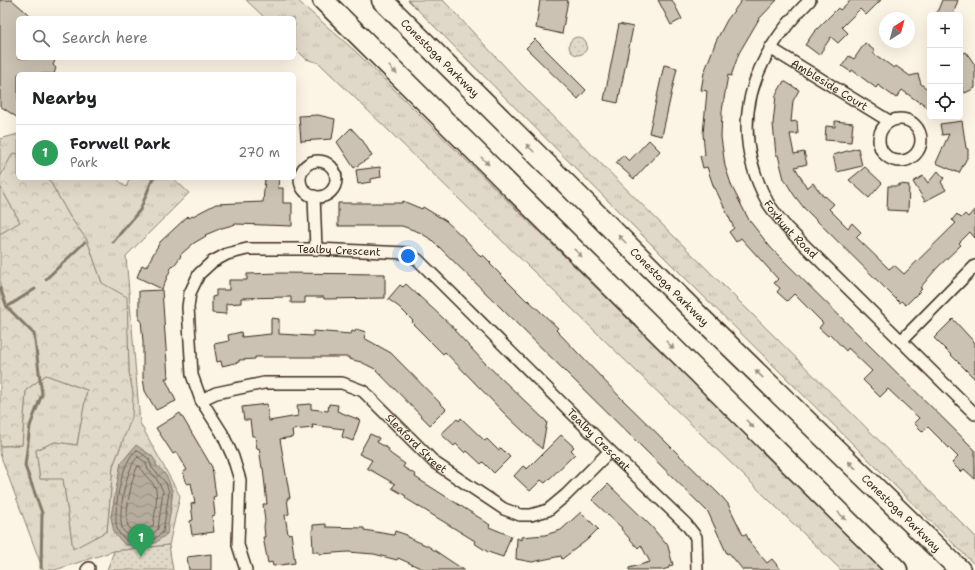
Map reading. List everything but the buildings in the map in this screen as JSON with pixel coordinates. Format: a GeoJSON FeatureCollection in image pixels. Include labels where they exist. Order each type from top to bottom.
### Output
{"type":"FeatureCollection","features":[{"type":"Feature","properties":{"kind":"highway"},"geometry":{"type":"LineString","coordinates":[[316,0],[366,42]]}},
{"type":"Feature","properties":{"kind":"highway"},"geometry":{"type":"LineString","coordinates":[[323,0],[896,570]]}},
{"type":"Feature","properties":{"kind":"highway","name":"Conestoga Parkway"},"geometry":{"type":"LineString","coordinates":[[382,0],[693,311],[960,570]]}},
{"type":"Feature","properties":{"kind":"highway"},"geometry":{"type":"LineString","coordinates":[[389,0],[426,44]]}},
{"type":"Feature","properties":{"kind":"street","name":"Foxhunt Road"},"geometry":{"type":"LineString","coordinates":[[810,0],[792,17],[770,48],[759,67],[748,106],[747,126],[749,149],[755,174],[769,203],[786,227],[975,414]]}},
{"type":"Feature","properties":{"kind":"street","name":"Ambleside Court"},"geometry":{"type":"LineString","coordinates":[[770,48],[889,121]]}},
{"type":"Feature","properties":{"kind":"street"},"geometry":{"type":"LineString","coordinates":[[314,196],[316,249]]}},
{"type":"Feature","properties":{"kind":"street","name":"Tealby Crescent"},"geometry":{"type":"LineString","coordinates":[[246,570],[238,545],[240,480],[233,457],[222,433],[200,400],[192,375],[188,307],[190,293],[199,274],[212,262],[227,254],[247,249],[316,249],[407,253],[418,260],[610,451],[686,524],[696,537],[697,570]]}},
{"type":"Feature","properties":{"kind":"street"},"geometry":{"type":"LineString","coordinates":[[901,341],[975,266]]}},
{"type":"Feature","properties":{"kind":"street","name":"Sleaford Street"},"geometry":{"type":"LineString","coordinates":[[200,400],[216,392],[264,383],[342,383],[363,391],[435,463],[504,509],[520,515],[531,516],[548,510],[566,496],[610,451]]}},
{"type":"Feature","properties":{"kind":"green space"},"geometry":{"type":"Polygon","coordinates":[[[246,0],[297,0],[355,51],[884,570],[841,570],[319,63],[306,59],[296,49],[296,16],[263,16],[246,0]]]}},
{"type":"Feature","properties":{"kind":"green space"},"geometry":{"type":"Polygon","coordinates":[[[408,0],[443,0],[522,85],[975,536],[975,565],[672,265],[408,0]]]}},
{"type":"Feature","properties":{"kind":"green space"},"geometry":{"type":"Polygon","coordinates":[[[578,37],[584,40],[587,46],[584,52],[578,55],[572,52],[569,46],[572,40],[578,37]]]}},
{"type":"Feature","properties":{"kind":"green space"},"geometry":{"type":"Polygon","coordinates":[[[16,135],[16,154],[13,154],[0,177],[0,139],[16,135]]]}},
{"type":"Feature","properties":{"kind":"green space"},"geometry":{"type":"Polygon","coordinates":[[[13,153],[16,154],[16,180],[49,180],[70,217],[87,240],[102,283],[127,297],[129,372],[133,393],[132,417],[113,466],[107,531],[73,549],[63,479],[40,479],[36,450],[55,442],[77,445],[87,390],[46,375],[26,390],[22,445],[0,446],[0,234],[20,222],[0,186],[0,177],[13,153]]]}},
{"type":"Feature","properties":{"kind":"green space"},"geometry":{"type":"Polygon","coordinates":[[[49,180],[118,180],[126,187],[129,180],[175,180],[189,193],[126,256],[140,423],[180,496],[169,545],[114,551],[55,570],[43,570],[0,454],[0,446],[22,445],[26,390],[46,375],[87,390],[77,445],[55,442],[36,450],[40,479],[63,478],[73,548],[107,531],[113,466],[123,441],[133,393],[129,372],[128,335],[102,283],[87,240],[70,217],[49,180]],[[156,462],[121,463],[111,517],[170,512],[173,491],[156,465],[156,462]]]}},
{"type":"Feature","properties":{"kind":"green space"},"geometry":{"type":"Polygon","coordinates":[[[0,186],[20,222],[0,234],[0,186]]]}},
{"type":"Feature","properties":{"kind":"green space"},"geometry":{"type":"Polygon","coordinates":[[[169,545],[173,570],[107,570],[114,551],[169,545]]]}},
{"type":"Feature","properties":{"kind":"water"},"geometry":{"type":"Polygon","coordinates":[[[136,445],[152,456],[156,462],[156,465],[168,480],[172,496],[167,534],[155,543],[125,545],[114,533],[111,517],[121,463],[136,445]]]}},
{"type":"Feature","properties":{"kind":"waterway"},"geometry":{"type":"LineString","coordinates":[[113,242],[140,210],[152,180]]}},
{"type":"Feature","properties":{"kind":"waterway"},"geometry":{"type":"LineString","coordinates":[[46,279],[85,242]]}},
{"type":"Feature","properties":{"kind":"waterway"},"geometry":{"type":"LineString","coordinates":[[0,288],[7,307],[34,334],[42,394],[30,426],[25,466],[42,513],[41,568]]}},
{"type":"Feature","properties":{"kind":"waterway"},"geometry":{"type":"LineString","coordinates":[[7,307],[35,289]]}},
{"type":"Feature","properties":{"kind":"place","name":"Forwell Park"},"geometry":{"type":"Point","coordinates":[141,557]}}]}
